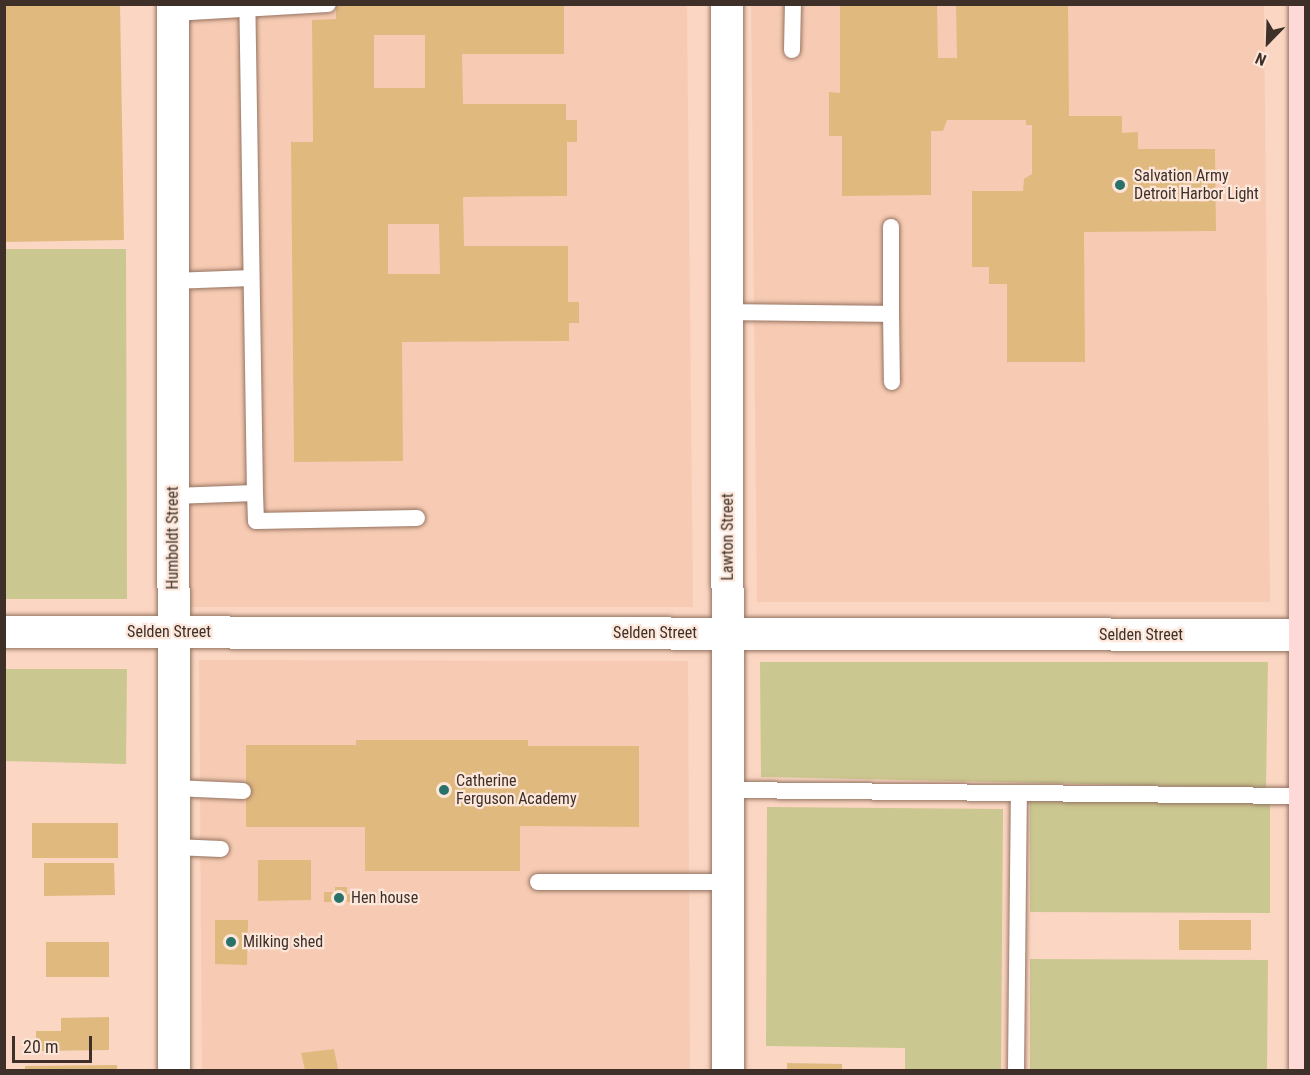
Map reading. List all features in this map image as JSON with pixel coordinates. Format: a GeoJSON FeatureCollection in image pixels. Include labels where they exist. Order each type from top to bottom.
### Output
{"type":"FeatureCollection","features":[{"type":"Feature","properties":{"kind":"street","name":"Lawton Street"},"geometry":{"type":"LineString","coordinates":[[727,4],[728,1071]]}},
{"type":"Feature","properties":{"kind":"street"},"geometry":{"type":"LineString","coordinates":[[1305,4],[1305,1071]]}},
{"type":"Feature","properties":{"kind":"street","name":"Humboldt Street"},"geometry":{"type":"LineString","coordinates":[[173,9],[174,1071]]}},
{"type":"Feature","properties":{"kind":"street","name":"Selden Street"},"geometry":{"type":"LineString","coordinates":[[4,632],[1305,635]]}},
{"type":"Feature","properties":{"kind":"lane"},"geometry":{"type":"LineString","coordinates":[[173,9],[247,9],[328,4]]}},
{"type":"Feature","properties":{"kind":"lane"},"geometry":{"type":"LineString","coordinates":[[792,50],[793,4]]}},
{"type":"Feature","properties":{"kind":"lane"},"geometry":{"type":"LineString","coordinates":[[247,9],[256,521],[417,518]]}},
{"type":"Feature","properties":{"kind":"lane"},"geometry":{"type":"LineString","coordinates":[[891,227],[892,382]]}},
{"type":"Feature","properties":{"kind":"lane"},"geometry":{"type":"LineString","coordinates":[[173,281],[251,278]]}},
{"type":"Feature","properties":{"kind":"lane"},"geometry":{"type":"LineString","coordinates":[[728,312],[891,314]]}},
{"type":"Feature","properties":{"kind":"lane"},"geometry":{"type":"LineString","coordinates":[[173,496],[255,493]]}},
{"type":"Feature","properties":{"kind":"lane"},"geometry":{"type":"LineString","coordinates":[[173,788],[243,791]]}},
{"type":"Feature","properties":{"kind":"lane"},"geometry":{"type":"LineString","coordinates":[[728,790],[1305,796]]}},
{"type":"Feature","properties":{"kind":"lane"},"geometry":{"type":"LineString","coordinates":[[1016,1071],[1019,793]]}},
{"type":"Feature","properties":{"kind":"lane"},"geometry":{"type":"LineString","coordinates":[[174,847],[221,849]]}},
{"type":"Feature","properties":{"kind":"lane"},"geometry":{"type":"LineString","coordinates":[[538,882],[728,882]]}},
{"type":"Feature","properties":{"kind":"shaded area"},"geometry":{"type":"Polygon","coordinates":[[[189,5],[687,5],[693,607],[187,607],[189,5]]]}},
{"type":"Feature","properties":{"kind":"shaded area"},"geometry":{"type":"Polygon","coordinates":[[[751,5],[1264,5],[1270,602],[757,602],[751,5]]]}},
{"type":"Feature","properties":{"kind":"shaded area"},"geometry":{"type":"Polygon","coordinates":[[[5,249],[126,249],[127,599],[5,599],[5,249]]]}},
{"type":"Feature","properties":{"kind":"shaded area","name":"Catherine Ferguson Academy"},"geometry":{"type":"Polygon","coordinates":[[[199,660],[688,661],[690,1070],[202,1070],[199,660]]]}},
{"type":"Feature","properties":{"kind":"shaded area"},"geometry":{"type":"Polygon","coordinates":[[[760,662],[1268,662],[1266,788],[761,777],[760,662]]]}},
{"type":"Feature","properties":{"kind":"shaded area"},"geometry":{"type":"Polygon","coordinates":[[[5,669],[127,669],[126,764],[5,761],[5,669]]]}},
{"type":"Feature","properties":{"kind":"shaded area"},"geometry":{"type":"Polygon","coordinates":[[[1030,801],[1270,802],[1270,913],[1030,912],[1030,801]]]}},
{"type":"Feature","properties":{"kind":"shaded area"},"geometry":{"type":"Polygon","coordinates":[[[767,807],[1003,809],[1001,1070],[905,1070],[905,1048],[766,1046],[767,807]]]}},
{"type":"Feature","properties":{"kind":"shaded area"},"geometry":{"type":"Polygon","coordinates":[[[1030,959],[1268,960],[1267,1070],[1030,1070],[1030,959]]]}},
{"type":"Feature","properties":{"kind":"building"},"geometry":{"type":"Polygon","coordinates":[[[4,4],[120,4],[124,240],[4,242],[4,4]]]}},
{"type":"Feature","properties":{"kind":"building"},"geometry":{"type":"Polygon","coordinates":[[[336,4],[564,4],[564,54],[462,54],[463,104],[566,104],[566,120],[577,120],[577,142],[567,142],[567,196],[463,197],[464,246],[568,246],[568,302],[579,302],[579,323],[569,323],[569,341],[402,342],[403,461],[294,462],[291,142],[313,142],[312,20],[336,19],[336,4]],[[374,35],[374,88],[425,88],[425,35],[374,35]],[[388,224],[388,274],[440,274],[439,224],[388,224]]]}},
{"type":"Feature","properties":{"kind":"building","name":"Salvation Army Detroit Harbor Light"},"geometry":{"type":"Polygon","coordinates":[[[840,4],[937,4],[938,58],[957,58],[956,4],[1068,4],[1069,116],[1122,116],[1122,133],[1138,132],[1138,149],[1215,149],[1216,231],[1084,232],[1085,362],[1007,362],[1007,284],[989,284],[989,267],[972,267],[972,191],[1023,191],[1024,179],[1032,174],[1032,125],[1026,125],[1026,120],[947,120],[943,131],[931,131],[931,195],[842,196],[842,136],[829,136],[829,92],[840,93],[840,4]]]}},
{"type":"Feature","properties":{"kind":"building"},"geometry":{"type":"Polygon","coordinates":[[[356,740],[528,740],[528,746],[639,746],[639,827],[520,826],[520,871],[365,871],[365,827],[246,827],[246,745],[356,745],[356,740]]]}},
{"type":"Feature","properties":{"kind":"building"},"geometry":{"type":"Polygon","coordinates":[[[32,823],[118,823],[118,858],[32,858],[32,823]]]}},
{"type":"Feature","properties":{"kind":"building"},"geometry":{"type":"Polygon","coordinates":[[[258,860],[311,860],[311,900],[258,901],[258,860]]]}},
{"type":"Feature","properties":{"kind":"building"},"geometry":{"type":"Polygon","coordinates":[[[44,863],[114,863],[115,895],[44,896],[44,863]]]}},
{"type":"Feature","properties":{"kind":"building","name":"Hen house"},"geometry":{"type":"Polygon","coordinates":[[[335,887],[347,887],[347,894],[354,894],[354,902],[324,902],[324,892],[335,892],[335,887]]]}},
{"type":"Feature","properties":{"kind":"building","name":"Milking shed"},"geometry":{"type":"Polygon","coordinates":[[[215,920],[248,920],[247,965],[215,964],[215,920]]]}},
{"type":"Feature","properties":{"kind":"building"},"geometry":{"type":"Polygon","coordinates":[[[1179,920],[1251,920],[1251,950],[1179,950],[1179,920]]]}},
{"type":"Feature","properties":{"kind":"building"},"geometry":{"type":"Polygon","coordinates":[[[46,942],[109,942],[109,977],[46,977],[46,942]]]}},
{"type":"Feature","properties":{"kind":"building"},"geometry":{"type":"Polygon","coordinates":[[[109,1017],[109,1050],[36,1051],[36,1031],[61,1031],[61,1018],[109,1017]]]}},
{"type":"Feature","properties":{"kind":"building"},"geometry":{"type":"Polygon","coordinates":[[[334,1049],[338,1069],[305,1070],[301,1053],[334,1049]]]}},
{"type":"Feature","properties":{"kind":"building"},"geometry":{"type":"Polygon","coordinates":[[[787,1063],[842,1064],[842,1070],[787,1070],[787,1063]]]}},
{"type":"Feature","properties":{"kind":"building"},"geometry":{"type":"Polygon","coordinates":[[[117,1065],[117,1070],[25,1070],[25,1066],[117,1065]]]}},
{"type":"Feature","properties":{"kind":"place","name":"Salvation Army Detroit Harbor Light"},"geometry":{"type":"Point","coordinates":[1120,185]}},
{"type":"Feature","properties":{"kind":"place","name":"Catherine Ferguson Academy"},"geometry":{"type":"Point","coordinates":[444,790]}},
{"type":"Feature","properties":{"kind":"place","name":"Hen house"},"geometry":{"type":"Point","coordinates":[339,898]}},
{"type":"Feature","properties":{"kind":"place","name":"Milking shed"},"geometry":{"type":"Point","coordinates":[231,942]}}]}
